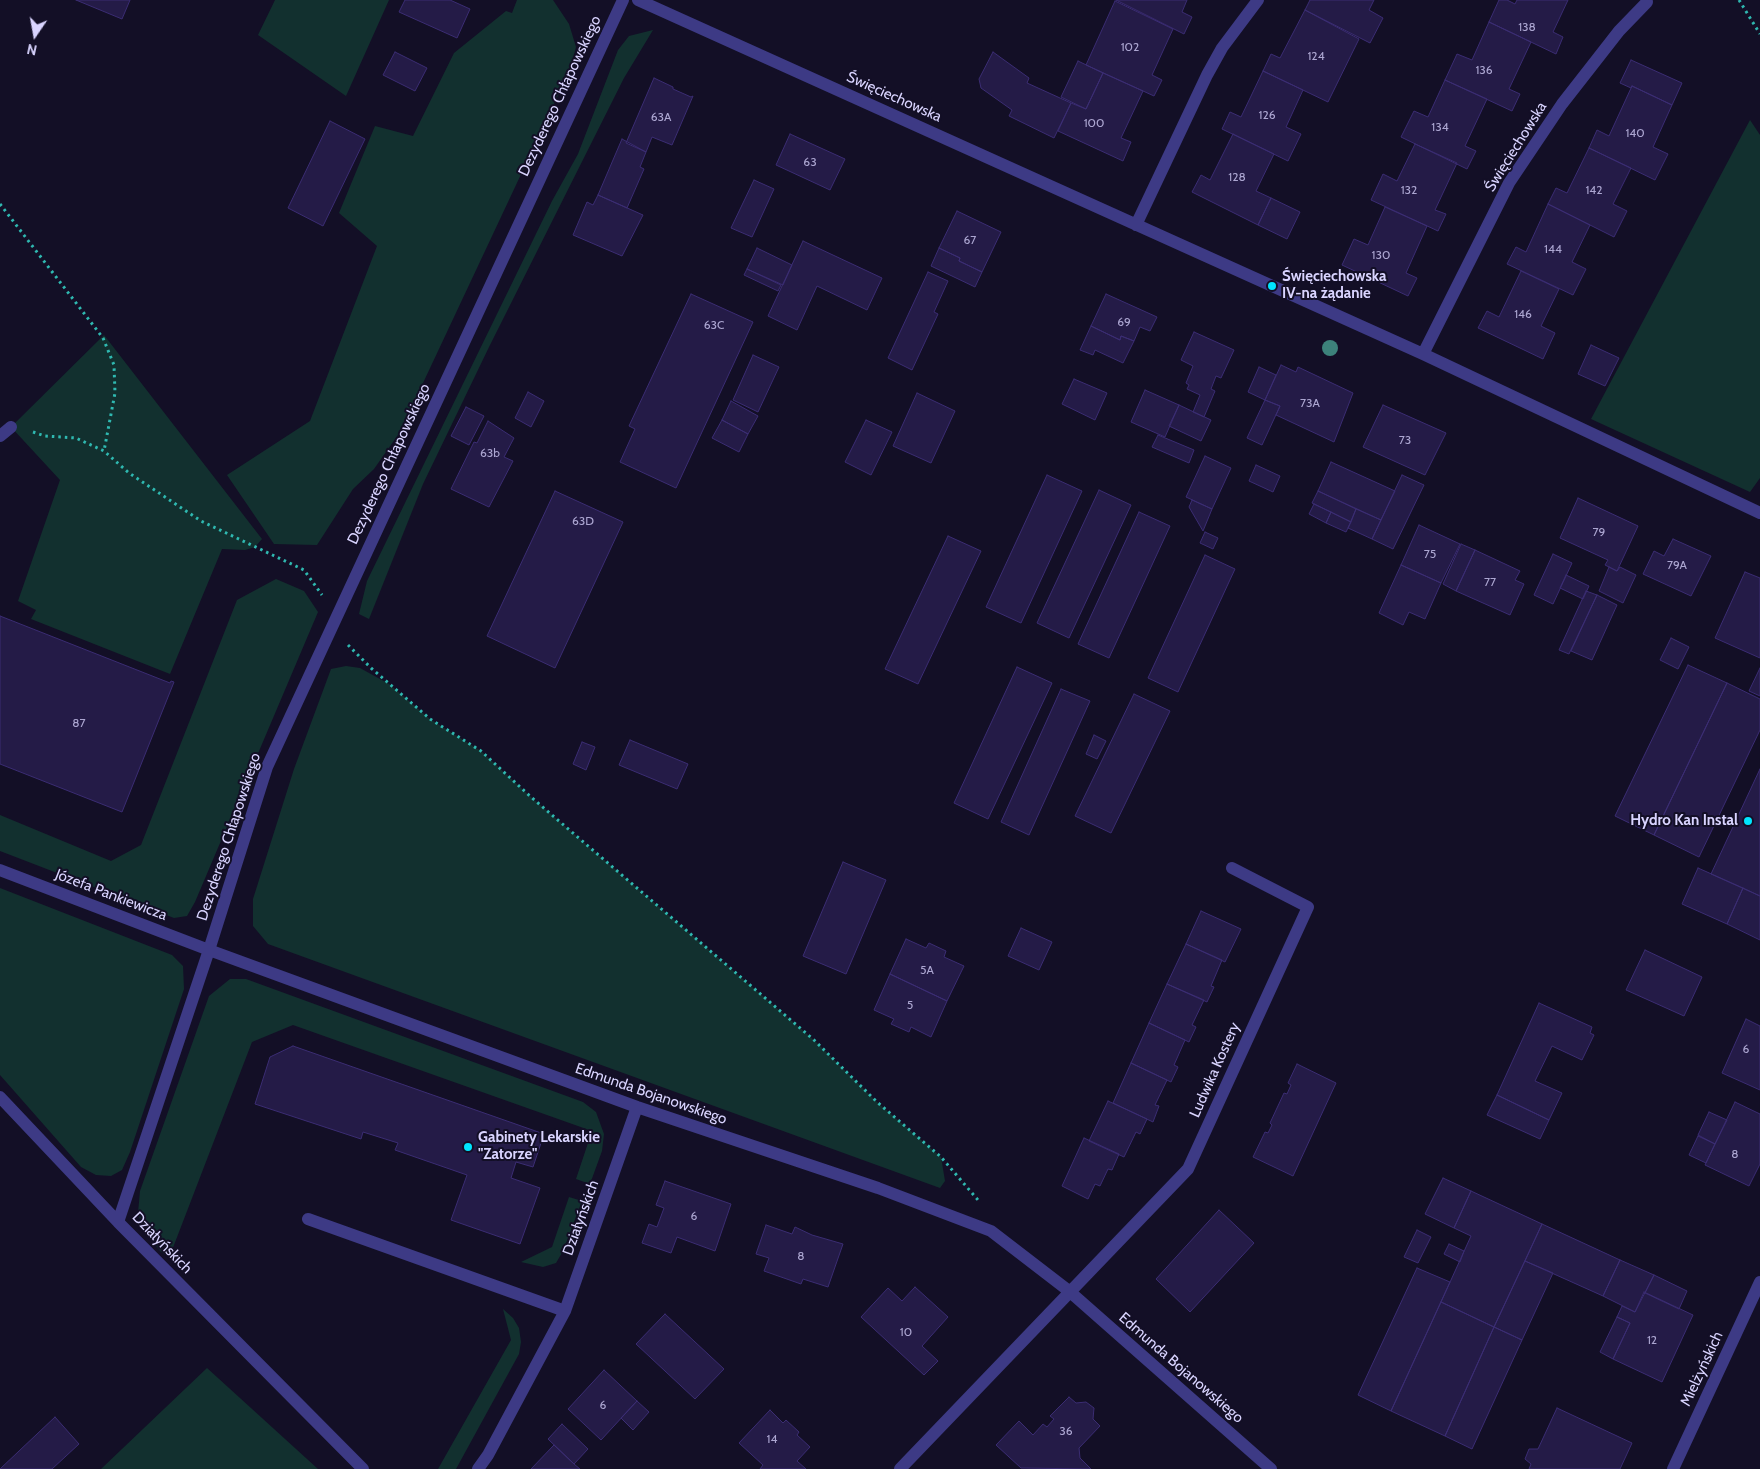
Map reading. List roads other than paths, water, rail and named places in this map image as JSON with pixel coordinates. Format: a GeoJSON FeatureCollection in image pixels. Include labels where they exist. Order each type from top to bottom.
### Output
{"type":"FeatureCollection","features":[{"type":"Feature","properties":{"kind":"street","name":"Dezyderego Chłapowskiego"},"geometry":{"type":"LineString","coordinates":[[209,950],[267,767],[622,0]]}},
{"type":"Feature","properties":{"kind":"street","name":"Święciechowska"},"geometry":{"type":"LineString","coordinates":[[638,0],[1423,354],[1760,512]]}},
{"type":"Feature","properties":{"kind":"street"},"geometry":{"type":"LineString","coordinates":[[1136,225],[1207,75],[1222,48],[1258,0]]}},
{"type":"Feature","properties":{"kind":"street","name":"Święciechowska"},"geometry":{"type":"LineString","coordinates":[[1423,354],[1509,183],[1562,104],[1618,30],[1647,2]]}},
{"type":"Feature","properties":{"kind":"street"},"geometry":{"type":"LineString","coordinates":[[0,436],[11,427]]}},
{"type":"Feature","properties":{"kind":"street","name":"Ludwika Kostery"},"geometry":{"type":"LineString","coordinates":[[1069,1291],[1188,1169],[1308,906],[1232,868]]}},
{"type":"Feature","properties":{"kind":"street","name":"Józefa Pankiewicza"},"geometry":{"type":"LineString","coordinates":[[0,870],[209,950]]}},
{"type":"Feature","properties":{"kind":"street","name":"Edmunda Bojanowskiego"},"geometry":{"type":"LineString","coordinates":[[209,950],[637,1107],[878,1188],[991,1230],[1069,1291],[1271,1469]]}},
{"type":"Feature","properties":{"kind":"street","name":"Działyńskich"},"geometry":{"type":"LineString","coordinates":[[209,950],[118,1222],[363,1469]]}},
{"type":"Feature","properties":{"kind":"street"},"geometry":{"type":"LineString","coordinates":[[0,1096],[118,1222]]}},
{"type":"Feature","properties":{"kind":"street","name":"Działyńskich"},"geometry":{"type":"LineString","coordinates":[[478,1469],[488,1455],[565,1311],[637,1107]]}},
{"type":"Feature","properties":{"kind":"street"},"geometry":{"type":"LineString","coordinates":[[308,1219],[565,1311]]}},
{"type":"Feature","properties":{"kind":"street","name":"Mielżyńskich"},"geometry":{"type":"LineString","coordinates":[[1673,1469],[1760,1282]]}},
{"type":"Feature","properties":{"kind":"street"},"geometry":{"type":"LineString","coordinates":[[900,1469],[1069,1291]]}},
{"type":"Feature","properties":{"kind":"place","name":"Święciechowska IV-na żądanie"},"geometry":{"type":"Point","coordinates":[1272,286]}},
{"type":"Feature","properties":{"kind":"place","name":"Hydro Kan Instal"},"geometry":{"type":"Point","coordinates":[1748,821]}},
{"type":"Feature","properties":{"kind":"place","name":"Gabinety Lekarskie \"Zatorze\""},"geometry":{"type":"Point","coordinates":[468,1147]}}]}
